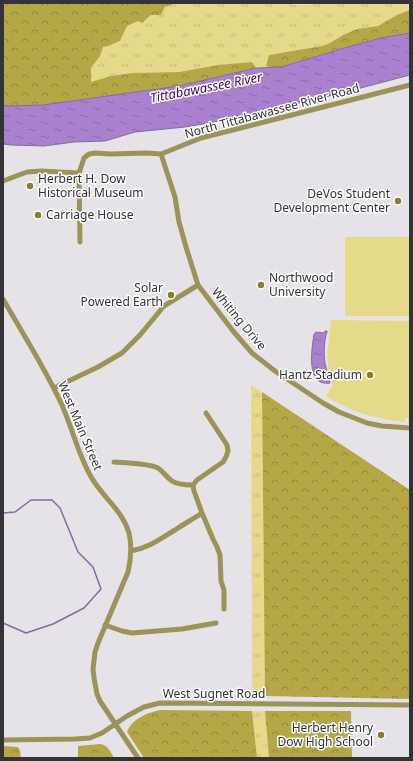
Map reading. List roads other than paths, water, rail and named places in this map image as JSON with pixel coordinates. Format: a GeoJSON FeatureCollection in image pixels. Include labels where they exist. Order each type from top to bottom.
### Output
{"type":"FeatureCollection","features":[{"type":"Feature","properties":{"kind":"street","name":"North Tittabawassee River Road"},"geometry":{"type":"LineString","coordinates":[[79,172],[84,158],[89,154],[161,154],[201,138],[410,85]]}},
{"type":"Feature","properties":{"kind":"street","name":"Whiting Drive"},"geometry":{"type":"LineString","coordinates":[[161,154],[176,197],[186,247],[198,285],[252,353],[275,371],[339,412],[367,423],[382,426],[410,428]]}},
{"type":"Feature","properties":{"kind":"street"},"geometry":{"type":"LineString","coordinates":[[3,181],[27,172],[79,172],[80,242]]}},
{"type":"Feature","properties":{"kind":"street"},"geometry":{"type":"LineString","coordinates":[[54,388],[98,367],[122,353],[140,335],[164,306],[198,285]]}},
{"type":"Feature","properties":{"kind":"street","name":"West Main Street"},"geometry":{"type":"LineString","coordinates":[[3,299],[54,388],[90,476],[96,486],[118,511],[124,521],[128,533],[131,551],[128,572],[98,643],[95,652],[93,669],[97,694],[100,701],[138,758]]}},
{"type":"Feature","properties":{"kind":"street"},"geometry":{"type":"LineString","coordinates":[[206,413],[227,445],[228,451],[223,462],[197,480],[193,486],[202,514],[220,555],[221,581],[224,590],[224,609]]}},
{"type":"Feature","properties":{"kind":"street"},"geometry":{"type":"LineString","coordinates":[[114,462],[156,467],[164,472],[172,481],[193,486]]}},
{"type":"Feature","properties":{"kind":"street"},"geometry":{"type":"LineString","coordinates":[[131,551],[145,548],[153,544],[188,521],[202,514]]}},
{"type":"Feature","properties":{"kind":"street"},"geometry":{"type":"LineString","coordinates":[[105,626],[132,633],[182,629],[216,623]]}},
{"type":"Feature","properties":{"kind":"street","name":"West Sugnet Road"},"geometry":{"type":"LineString","coordinates":[[3,740],[90,738],[102,733],[127,716],[144,707],[160,703],[410,705]]}},
{"type":"Feature","properties":{"kind":"water","name":"Tittabawassee River"},"geometry":{"type":"Polygon","coordinates":[[[410,33],[410,75],[242,117],[185,127],[135,132],[105,141],[74,142],[44,146],[3,144],[3,105],[43,105],[179,86],[256,68],[281,67],[381,38],[410,33]]]}},
{"type":"Feature","properties":{"kind":"water"},"geometry":{"type":"Polygon","coordinates":[[[325,331],[327,332],[324,359],[330,383],[322,383],[317,379],[313,373],[312,365],[314,334],[316,332],[324,333],[325,331]]]}},
{"type":"Feature","properties":{"kind":"waterway"},"geometry":{"type":"LineString","coordinates":[[3,513],[15,512],[31,500],[52,500],[60,508],[78,552],[93,567],[101,589],[84,608],[53,624],[26,633],[3,623]]}},
{"type":"Feature","properties":{"kind":"place","name":"Herbert H. Dow Historical Museum"},"geometry":{"type":"Point","coordinates":[30,186]}},
{"type":"Feature","properties":{"kind":"place","name":"DeVos Student Development Center"},"geometry":{"type":"Point","coordinates":[398,201]}},
{"type":"Feature","properties":{"kind":"place","name":"Carriage House"},"geometry":{"type":"Point","coordinates":[38,215]}},
{"type":"Feature","properties":{"kind":"place","name":"Northwood University"},"geometry":{"type":"Point","coordinates":[261,285]}},
{"type":"Feature","properties":{"kind":"place","name":"Solar Powered Earth"},"geometry":{"type":"Point","coordinates":[171,295]}},
{"type":"Feature","properties":{"kind":"place","name":"Hantz Stadium"},"geometry":{"type":"Point","coordinates":[370,375]}},
{"type":"Feature","properties":{"kind":"place","name":"Herbert Henry Dow High School"},"geometry":{"type":"Point","coordinates":[381,735]}}]}
